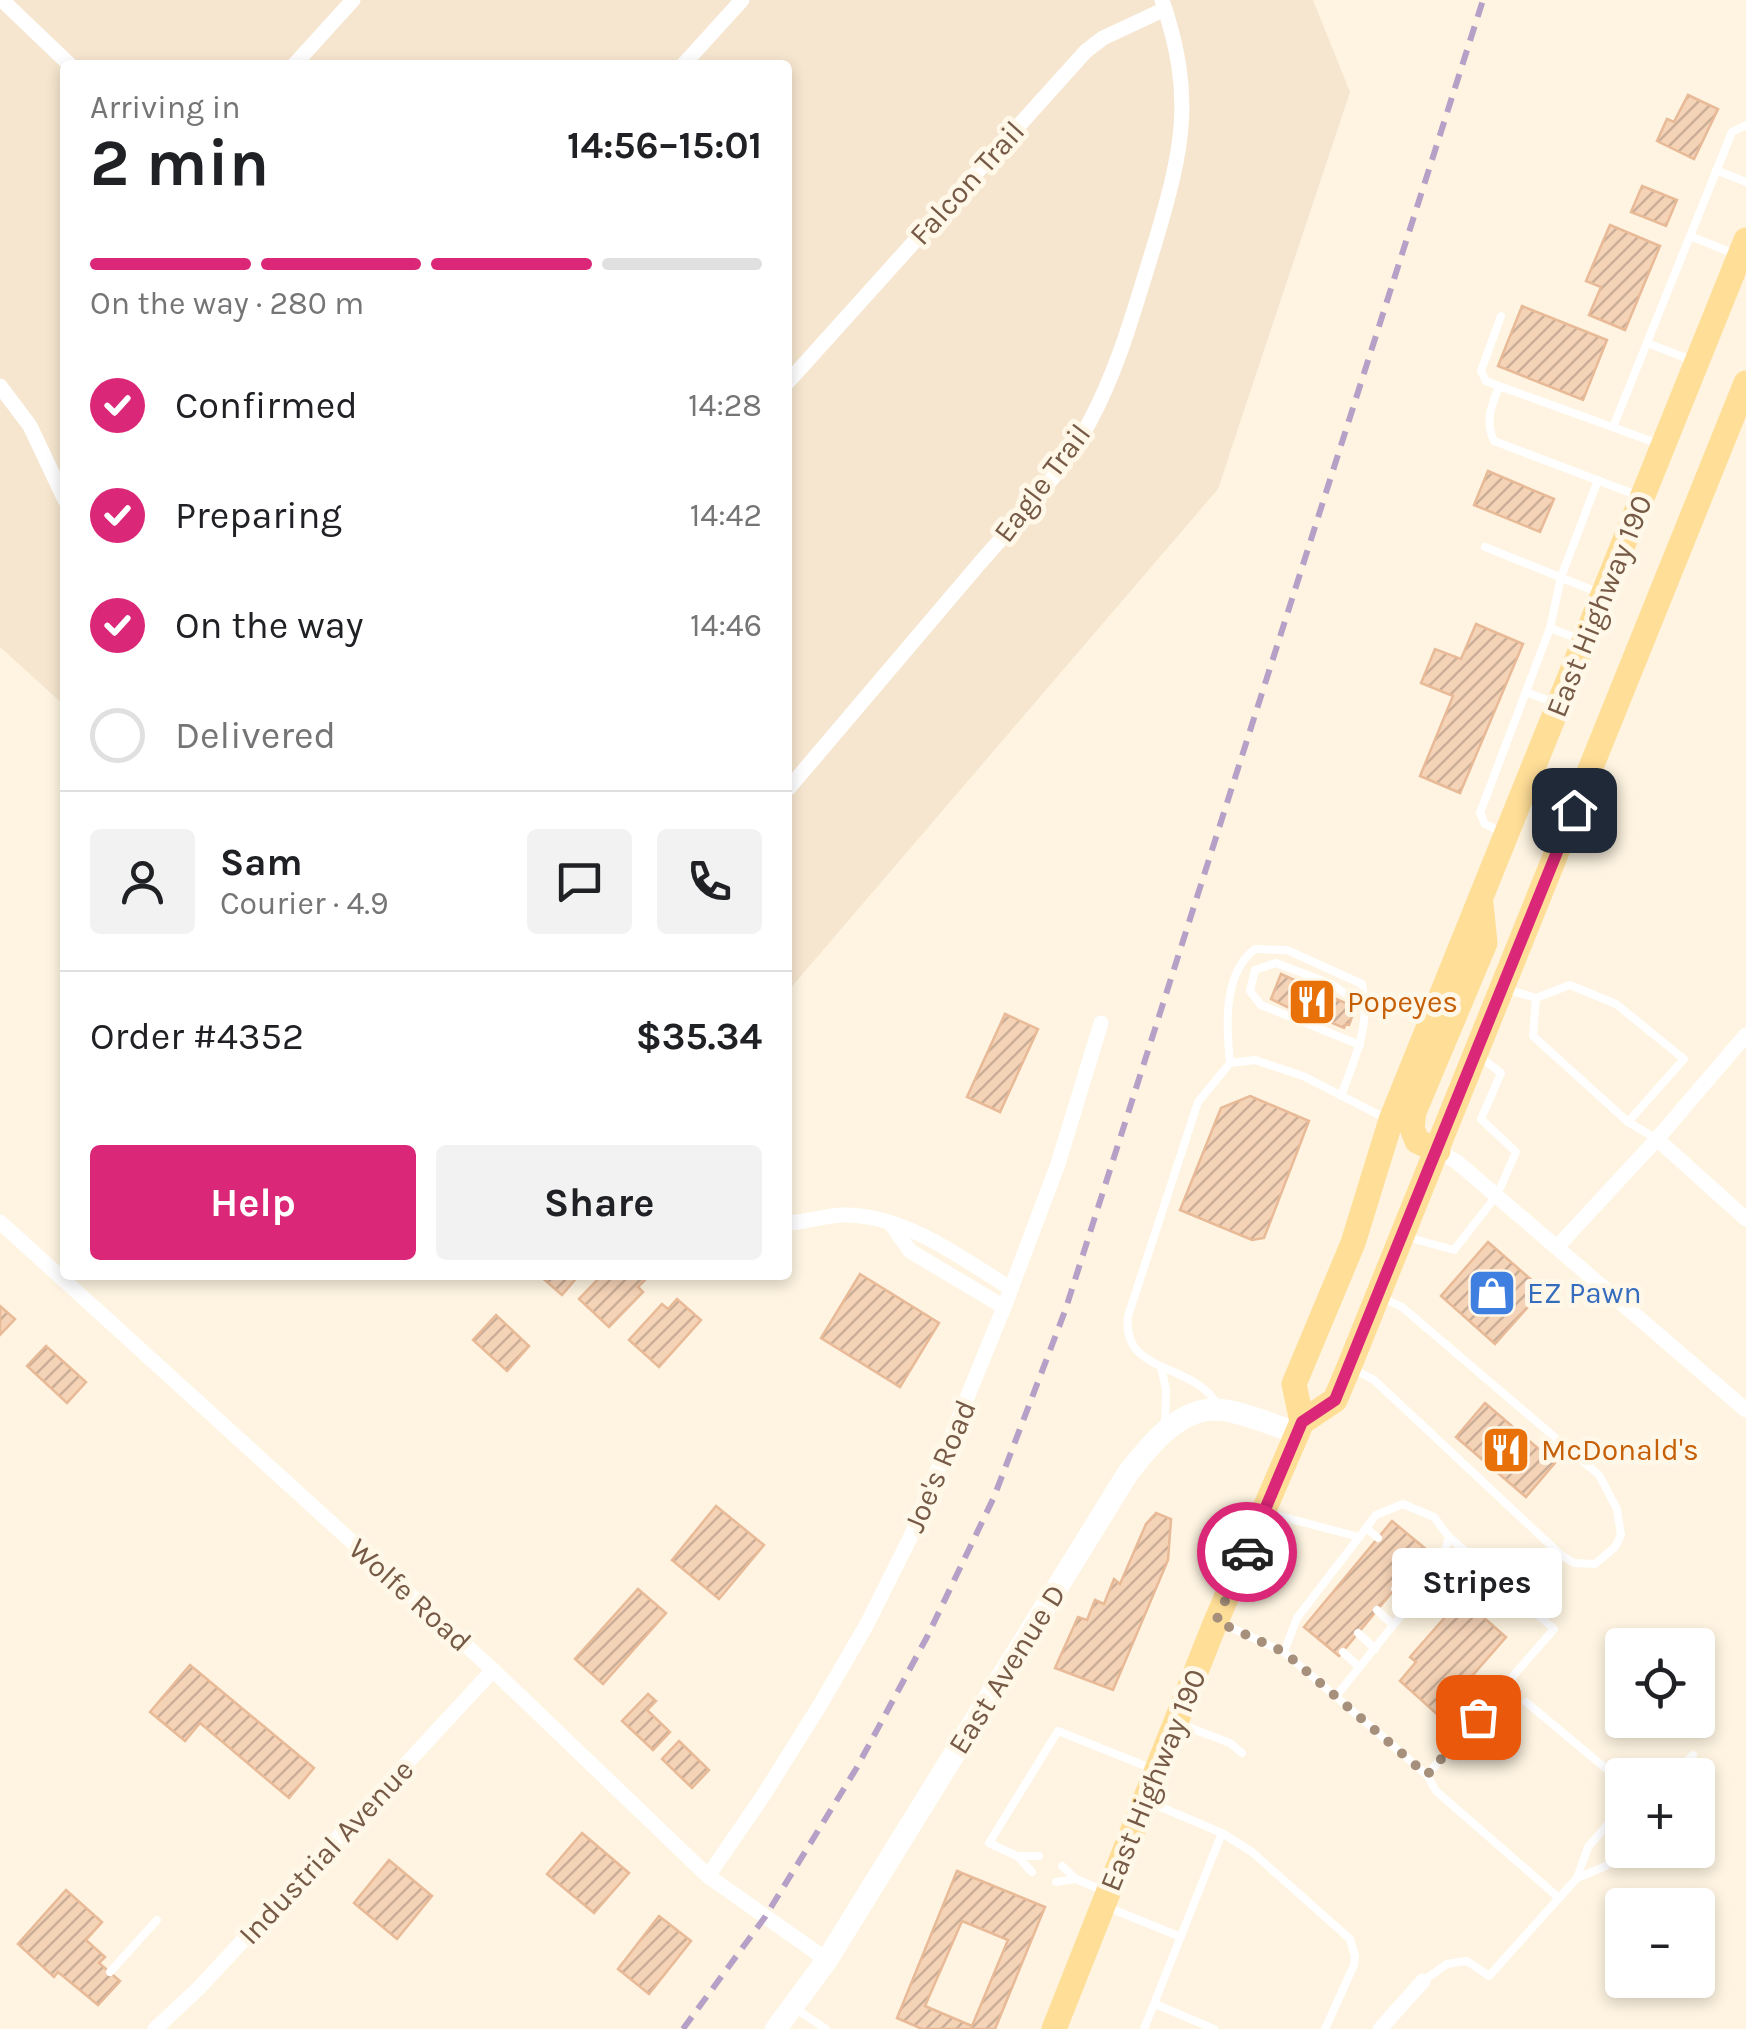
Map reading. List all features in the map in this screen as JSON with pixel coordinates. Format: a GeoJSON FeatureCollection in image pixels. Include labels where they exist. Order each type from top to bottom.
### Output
{"type":"FeatureCollection","features":[{"type":"Feature","properties":{"kind":"main road","name":"East Highway 190"},"geometry":{"type":"LineString","coordinates":[[1300,1428],[1294,1384],[1353,1243],[1391,1120],[1743,248]]}},
{"type":"Feature","properties":{"kind":"main road","name":"East Highway 190"},"geometry":{"type":"LineString","coordinates":[[1057,2028],[1216,1621],[1300,1428],[1335,1400],[1349,1367],[1746,383]]}},
{"type":"Feature","properties":{"kind":"main road"},"geometry":{"type":"LineString","coordinates":[[1438,1151],[1416,1141],[1412,1128],[1414,1112],[1485,943],[1481,898]]}},
{"type":"Feature","properties":{"kind":"main road"},"geometry":{"type":"LineString","coordinates":[[1220,1410],[1300,1428]]}},
{"type":"Feature","properties":{"kind":"main road","name":"East Avenue D"},"geometry":{"type":"LineString","coordinates":[[776,2029],[827,1960],[1128,1473],[1165,1430],[1195,1415],[1220,1410]]}},
{"type":"Feature","properties":{"kind":"street"},"geometry":{"type":"LineString","coordinates":[[2,0],[65,60]]}},
{"type":"Feature","properties":{"kind":"street"},"geometry":{"type":"LineString","coordinates":[[299,60],[353,0]]}},
{"type":"Feature","properties":{"kind":"street"},"geometry":{"type":"LineString","coordinates":[[688,60],[742,0]]}},
{"type":"Feature","properties":{"kind":"street","name":"Falcon Trail"},"geometry":{"type":"LineString","coordinates":[[792,378],[1086,51],[1163,4]]}},
{"type":"Feature","properties":{"kind":"street","name":"Eagle Trail"},"geometry":{"type":"LineString","coordinates":[[792,784],[1036,497],[1090,423],[1130,322],[1182,138],[1182,75],[1163,4]]}},
{"type":"Feature","properties":{"kind":"street"},"geometry":{"type":"LineString","coordinates":[[0,386],[30,426],[60,489]]}},
{"type":"Feature","properties":{"kind":"street","name":"Joe's Road"},"geometry":{"type":"LineString","coordinates":[[708,1876],[763,1796],[868,1624],[910,1538],[1058,1164],[1101,1022]]}},
{"type":"Feature","properties":{"kind":"street"},"geometry":{"type":"LineString","coordinates":[[1558,1246],[1657,1139],[1746,1034]]}},
{"type":"Feature","properties":{"kind":"street"},"geometry":{"type":"LineString","coordinates":[[1657,1139],[1746,1219]]}},
{"type":"Feature","properties":{"kind":"street"},"geometry":{"type":"LineString","coordinates":[[1438,1151],[1457,1162],[1558,1246],[1746,1410]]}},
{"type":"Feature","properties":{"kind":"street"},"geometry":{"type":"LineString","coordinates":[[792,1222],[840,1215],[876,1219],[922,1235],[1011,1289]]}},
{"type":"Feature","properties":{"kind":"street","name":"Wolfe Road"},"geometry":{"type":"LineString","coordinates":[[0,1222],[60,1277]]}},
{"type":"Feature","properties":{"kind":"street"},"geometry":{"type":"LineString","coordinates":[[890,1224],[910,1251],[1004,1307]]}},
{"type":"Feature","properties":{"kind":"street","name":"Wolfe Road"},"geometry":{"type":"LineString","coordinates":[[64,1280],[493,1670],[708,1876],[827,1960]]}},
{"type":"Feature","properties":{"kind":"street","name":"Industrial Avenue"},"geometry":{"type":"LineString","coordinates":[[154,2029],[200,1988],[493,1670]]}},
{"type":"Feature","properties":{"kind":"street"},"geometry":{"type":"LineString","coordinates":[[1380,2029],[1423,1981]]}},
{"type":"Feature","properties":{"kind":"lane"},"geometry":{"type":"LineString","coordinates":[[1613,427],[1732,132],[1746,124]]}},
{"type":"Feature","properties":{"kind":"lane"},"geometry":{"type":"LineString","coordinates":[[1716,170],[1746,182]]}},
{"type":"Feature","properties":{"kind":"lane"},"geometry":{"type":"LineString","coordinates":[[1690,236],[1743,248]]}},
{"type":"Feature","properties":{"kind":"lane"},"geometry":{"type":"LineString","coordinates":[[1501,316],[1482,371],[1486,381],[1663,445]]}},
{"type":"Feature","properties":{"kind":"lane"},"geometry":{"type":"LineString","coordinates":[[1647,344],[1696,362]]}},
{"type":"Feature","properties":{"kind":"lane"},"geometry":{"type":"LineString","coordinates":[[1499,386],[1488,427],[1494,441],[1642,498]]}},
{"type":"Feature","properties":{"kind":"lane"},"geometry":{"type":"LineString","coordinates":[[1506,835],[1485,824],[1480,813],[1550,628],[1561,577],[1598,480]]}},
{"type":"Feature","properties":{"kind":"lane"},"geometry":{"type":"LineString","coordinates":[[1485,547],[1604,594]]}},
{"type":"Feature","properties":{"kind":"lane"},"geometry":{"type":"LineString","coordinates":[[1550,628],[1585,641]]}},
{"type":"Feature","properties":{"kind":"lane"},"geometry":{"type":"LineString","coordinates":[[1526,692],[1559,704]]}},
{"type":"Feature","properties":{"kind":"lane"},"geometry":{"type":"LineString","coordinates":[[1220,1410],[1211,1392],[1136,1350],[1126,1332],[1198,1102],[1230,1063],[1230,996],[1243,958],[1255,948],[1287,950],[1362,984],[1367,1008],[1360,1045],[1341,1096]]}},
{"type":"Feature","properties":{"kind":"lane"},"geometry":{"type":"LineString","coordinates":[[1360,1045],[1261,1005],[1250,991],[1255,970],[1276,963],[1332,984],[1367,1008]]}},
{"type":"Feature","properties":{"kind":"lane"},"geometry":{"type":"LineString","coordinates":[[1503,988],[1536,998],[1570,986],[1616,1004],[1684,1059],[1628,1122]]}},
{"type":"Feature","properties":{"kind":"lane"},"geometry":{"type":"LineString","coordinates":[[1536,998],[1532,1036],[1628,1122],[1657,1139]]}},
{"type":"Feature","properties":{"kind":"lane"},"geometry":{"type":"LineString","coordinates":[[1403,1236],[1454,1250],[1497,1195],[1516,1152],[1481,1118],[1501,1073],[1476,1054]]}},
{"type":"Feature","properties":{"kind":"lane"},"geometry":{"type":"LineString","coordinates":[[1230,1063],[1255,1060],[1303,1076],[1391,1120]]}},
{"type":"Feature","properties":{"kind":"lane"},"geometry":{"type":"LineString","coordinates":[[1349,1367],[1374,1380],[1561,1555],[1574,1563],[1594,1564],[1615,1547],[1621,1536],[1621,1519],[1599,1476],[1402,1307],[1378,1296]]}},
{"type":"Feature","properties":{"kind":"lane"},"geometry":{"type":"LineString","coordinates":[[1161,1367],[1166,1390],[1165,1430]]}},
{"type":"Feature","properties":{"kind":"lane"},"geometry":{"type":"LineString","coordinates":[[1284,1652],[1300,1615],[1380,1514],[1402,1504],[1434,1517],[1449,1537],[1554,1629],[1427,1775]]}},
{"type":"Feature","properties":{"kind":"lane"},"geometry":{"type":"LineString","coordinates":[[1264,1512],[1359,1537]]}},
{"type":"Feature","properties":{"kind":"lane"},"geometry":{"type":"LineString","coordinates":[[1380,1514],[1390,1523]]}},
{"type":"Feature","properties":{"kind":"lane"},"geometry":{"type":"LineString","coordinates":[[1366,1528],[1378,1538]]}},
{"type":"Feature","properties":{"kind":"lane"},"geometry":{"type":"LineString","coordinates":[[1337,1695],[1440,1567],[1449,1537]]}},
{"type":"Feature","properties":{"kind":"lane"},"geometry":{"type":"LineString","coordinates":[[1348,1552],[1359,1561]]}},
{"type":"Feature","properties":{"kind":"lane"},"geometry":{"type":"LineString","coordinates":[[1424,1553],[1440,1567]]}},
{"type":"Feature","properties":{"kind":"lane"},"geometry":{"type":"LineString","coordinates":[[1412,1568],[1428,1582]]}},
{"type":"Feature","properties":{"kind":"lane"},"geometry":{"type":"LineString","coordinates":[[1332,1572],[1343,1580]]}},
{"type":"Feature","properties":{"kind":"lane"},"geometry":{"type":"LineString","coordinates":[[1394,1589],[1410,1605]]}},
{"type":"Feature","properties":{"kind":"lane"},"geometry":{"type":"LineString","coordinates":[[1315,1596],[1324,1603]]}},
{"type":"Feature","properties":{"kind":"lane"},"geometry":{"type":"LineString","coordinates":[[1377,1610],[1394,1625]]}},
{"type":"Feature","properties":{"kind":"lane"},"geometry":{"type":"LineString","coordinates":[[1300,1615],[1308,1622]]}},
{"type":"Feature","properties":{"kind":"lane"},"geometry":{"type":"LineString","coordinates":[[1216,1621],[1284,1652],[1427,1775],[1436,1791],[1559,1898]]}},
{"type":"Feature","properties":{"kind":"lane"},"geometry":{"type":"LineString","coordinates":[[1358,1633],[1374,1648]]}},
{"type":"Feature","properties":{"kind":"lane"},"geometry":{"type":"LineString","coordinates":[[1342,1652],[1360,1667]]}},
{"type":"Feature","properties":{"kind":"lane"},"geometry":{"type":"LineString","coordinates":[[1526,1702],[1605,1768]]}},
{"type":"Feature","properties":{"kind":"lane"},"geometry":{"type":"LineString","coordinates":[[1176,1723],[1230,1743],[1242,1753]]}},
{"type":"Feature","properties":{"kind":"lane"},"geometry":{"type":"LineString","coordinates":[[1032,1872],[1017,1856],[989,1843],[1058,1731],[1157,1770]]}},
{"type":"Feature","properties":{"kind":"lane"},"geometry":{"type":"LineString","coordinates":[[1145,1800],[1222,1833],[1252,1852],[1350,1938],[1354,1965],[1325,2029]]}},
{"type":"Feature","properties":{"kind":"lane"},"geometry":{"type":"LineString","coordinates":[[1423,1981],[1447,1964],[1467,1961],[1489,1976],[1577,1878],[1588,1847],[1605,1828]]}},
{"type":"Feature","properties":{"kind":"lane"},"geometry":{"type":"LineString","coordinates":[[1144,2029],[1222,1833]]}},
{"type":"Feature","properties":{"kind":"lane"},"geometry":{"type":"LineString","coordinates":[[1017,1856],[1039,1856]]}},
{"type":"Feature","properties":{"kind":"lane"},"geometry":{"type":"LineString","coordinates":[[1062,1866],[1106,1899],[1181,1937]]}},
{"type":"Feature","properties":{"kind":"lane"},"geometry":{"type":"LineString","coordinates":[[1577,1878],[1605,1866]]}},
{"type":"Feature","properties":{"kind":"lane"},"geometry":{"type":"LineString","coordinates":[[1056,1882],[1076,1880]]}},
{"type":"Feature","properties":{"kind":"lane"},"geometry":{"type":"LineString","coordinates":[[110,1972],[156,1920]]}},
{"type":"Feature","properties":{"kind":"lane"},"geometry":{"type":"LineString","coordinates":[[1156,2004],[1214,2029]]}},
{"type":"Feature","properties":{"kind":"lane"},"geometry":{"type":"LineString","coordinates":[[794,2007],[826,2029]]}},
{"type":"Feature","properties":{"kind":"shaded area"},"geometry":{"type":"Polygon","coordinates":[[[0,0],[1313,0],[1350,92],[1218,489],[792,986],[792,60],[60,60],[60,701],[0,647],[0,0]]]}},
{"type":"Feature","properties":{"kind":"building"},"geometry":{"type":"Polygon","coordinates":[[[1688,95],[1718,109],[1694,159],[1657,141],[1667,119],[1674,122],[1688,95]]]}},
{"type":"Feature","properties":{"kind":"building"},"geometry":{"type":"Polygon","coordinates":[[[1642,186],[1677,200],[1666,226],[1631,212],[1642,186]]]}},
{"type":"Feature","properties":{"kind":"building"},"geometry":{"type":"Polygon","coordinates":[[[1610,225],[1660,246],[1625,330],[1589,315],[1601,287],[1586,281],[1610,225]]]}},
{"type":"Feature","properties":{"kind":"building"},"geometry":{"type":"Polygon","coordinates":[[[1522,306],[1607,340],[1583,400],[1498,366],[1522,306]]]}},
{"type":"Feature","properties":{"kind":"building"},"geometry":{"type":"Polygon","coordinates":[[[1488,471],[1554,499],[1540,532],[1474,505],[1488,471]]]}},
{"type":"Feature","properties":{"kind":"building"},"geometry":{"type":"Polygon","coordinates":[[[1476,624],[1523,644],[1460,793],[1420,776],[1453,696],[1421,683],[1435,649],[1461,659],[1476,624]]]}},
{"type":"Feature","properties":{"kind":"building","name":"Popeyes"},"geometry":{"type":"Polygon","coordinates":[[[1281,974],[1352,1006],[1355,1009],[1349,1025],[1344,1028],[1316,1016],[1314,1020],[1271,999],[1281,974]]]}},
{"type":"Feature","properties":{"kind":"building"},"geometry":{"type":"Polygon","coordinates":[[[1005,1014],[1038,1029],[1000,1112],[967,1097],[1005,1014]]]}},
{"type":"Feature","properties":{"kind":"building"},"geometry":{"type":"Polygon","coordinates":[[[1250,1096],[1309,1121],[1264,1238],[1252,1240],[1180,1210],[1221,1108],[1250,1096]]]}},
{"type":"Feature","properties":{"kind":"building","name":"EZ Pawn"},"geometry":{"type":"Polygon","coordinates":[[[1488,1242],[1543,1290],[1495,1344],[1441,1296],[1488,1242]]]}},
{"type":"Feature","properties":{"kind":"building"},"geometry":{"type":"Polygon","coordinates":[[[860,1274],[939,1323],[900,1387],[821,1338],[860,1274]]]}},
{"type":"Feature","properties":{"kind":"building"},"geometry":{"type":"Polygon","coordinates":[[[545,1280],[575,1280],[562,1295],[545,1280]]]}},
{"type":"Feature","properties":{"kind":"building"},"geometry":{"type":"Polygon","coordinates":[[[597,1280],[645,1280],[638,1287],[643,1292],[609,1327],[579,1299],[597,1280]]]}},
{"type":"Feature","properties":{"kind":"building"},"geometry":{"type":"Polygon","coordinates":[[[677,1299],[701,1320],[659,1367],[629,1340],[662,1304],[668,1309],[677,1299]]]}},
{"type":"Feature","properties":{"kind":"building"},"geometry":{"type":"Polygon","coordinates":[[[0,1306],[15,1319],[0,1335],[0,1306]]]}},
{"type":"Feature","properties":{"kind":"building"},"geometry":{"type":"Polygon","coordinates":[[[496,1315],[529,1346],[507,1371],[473,1340],[496,1315]]]}},
{"type":"Feature","properties":{"kind":"building"},"geometry":{"type":"Polygon","coordinates":[[[46,1346],[86,1382],[67,1403],[27,1366],[46,1346]]]}},
{"type":"Feature","properties":{"kind":"building","name":"McDonald's"},"geometry":{"type":"Polygon","coordinates":[[[1485,1403],[1555,1463],[1526,1497],[1456,1437],[1485,1403]]]}},
{"type":"Feature","properties":{"kind":"building"},"geometry":{"type":"Polygon","coordinates":[[[716,1506],[764,1545],[719,1599],[672,1560],[716,1506]]]}},
{"type":"Feature","properties":{"kind":"building"},"geometry":{"type":"Polygon","coordinates":[[[1156,1513],[1171,1519],[1168,1560],[1113,1690],[1055,1668],[1078,1617],[1087,1620],[1095,1600],[1104,1604],[1114,1579],[1120,1584],[1146,1524],[1156,1513]]]}},
{"type":"Feature","properties":{"kind":"building"},"geometry":{"type":"Polygon","coordinates":[[[1392,1521],[1427,1550],[1339,1656],[1304,1627],[1392,1521]]]}},
{"type":"Feature","properties":{"kind":"building"},"geometry":{"type":"Polygon","coordinates":[[[638,1589],[666,1613],[603,1684],[575,1659],[638,1589]]]}},
{"type":"Feature","properties":{"kind":"building"},"geometry":{"type":"Polygon","coordinates":[[[1466,1602],[1506,1637],[1438,1715],[1400,1681],[1416,1662],[1410,1657],[1454,1607],[1458,1611],[1466,1602]]]}},
{"type":"Feature","properties":{"kind":"building"},"geometry":{"type":"Polygon","coordinates":[[[190,1665],[314,1768],[289,1798],[200,1723],[185,1741],[150,1712],[190,1665]]]}},
{"type":"Feature","properties":{"kind":"building"},"geometry":{"type":"Polygon","coordinates":[[[648,1694],[656,1701],[647,1710],[670,1732],[653,1750],[622,1721],[648,1694]]]}},
{"type":"Feature","properties":{"kind":"building"},"geometry":{"type":"Polygon","coordinates":[[[679,1741],[709,1770],[692,1788],[662,1759],[679,1741]]]}},
{"type":"Feature","properties":{"kind":"building"},"geometry":{"type":"Polygon","coordinates":[[[582,1833],[629,1873],[594,1913],[547,1874],[582,1833]]]}},
{"type":"Feature","properties":{"kind":"building"},"geometry":{"type":"Polygon","coordinates":[[[389,1860],[432,1896],[397,1939],[354,1903],[389,1860]]]}},
{"type":"Feature","properties":{"kind":"building"},"geometry":{"type":"Polygon","coordinates":[[[957,1871],[1045,1907],[995,2029],[922,2029],[897,2018],[957,1871]],[[962,1921],[925,2006],[972,2026],[1008,1940],[962,1921]]]}},
{"type":"Feature","properties":{"kind":"building"},"geometry":{"type":"Polygon","coordinates":[[[66,1890],[102,1922],[86,1940],[105,1957],[99,1963],[120,1981],[98,2005],[58,1972],[54,1977],[18,1944],[66,1890]]]}},
{"type":"Feature","properties":{"kind":"building"},"geometry":{"type":"Polygon","coordinates":[[[659,1916],[691,1941],[649,1994],[618,1969],[659,1916]]]}},
{"type":"Feature","properties":{"kind":"railway"},"geometry":{"type":"LineString","coordinates":[[683,2029],[765,1917],[856,1769],[927,1637],[994,1497],[1065,1311],[1483,0]]}},
{"type":"Feature","properties":{"kind":"way so far"},"geometry":{"type":"LineString","coordinates":[[1247,1552],[1216,1621],[1284,1652],[1427,1775],[1478,1717]]}},
{"type":"Feature","properties":{"kind":"place","name":"Popeyes"},"geometry":{"type":"Point","coordinates":[1312,1002]}},
{"type":"Feature","properties":{"kind":"place","name":"EZ Pawn"},"geometry":{"type":"Point","coordinates":[1492,1293]}},
{"type":"Feature","properties":{"kind":"place","name":"McDonald's"},"geometry":{"type":"Point","coordinates":[1506,1450]}},
{"type":"Feature","properties":{"kind":"place","name":"Stripes"},"geometry":{"type":"Point","coordinates":[1478,1717]}},
{"type":"Feature","properties":{"kind":"route"},"geometry":{"type":"LineString","coordinates":[[1247,1552],[1302,1422],[1335,1400],[1574,810]]}}]}
